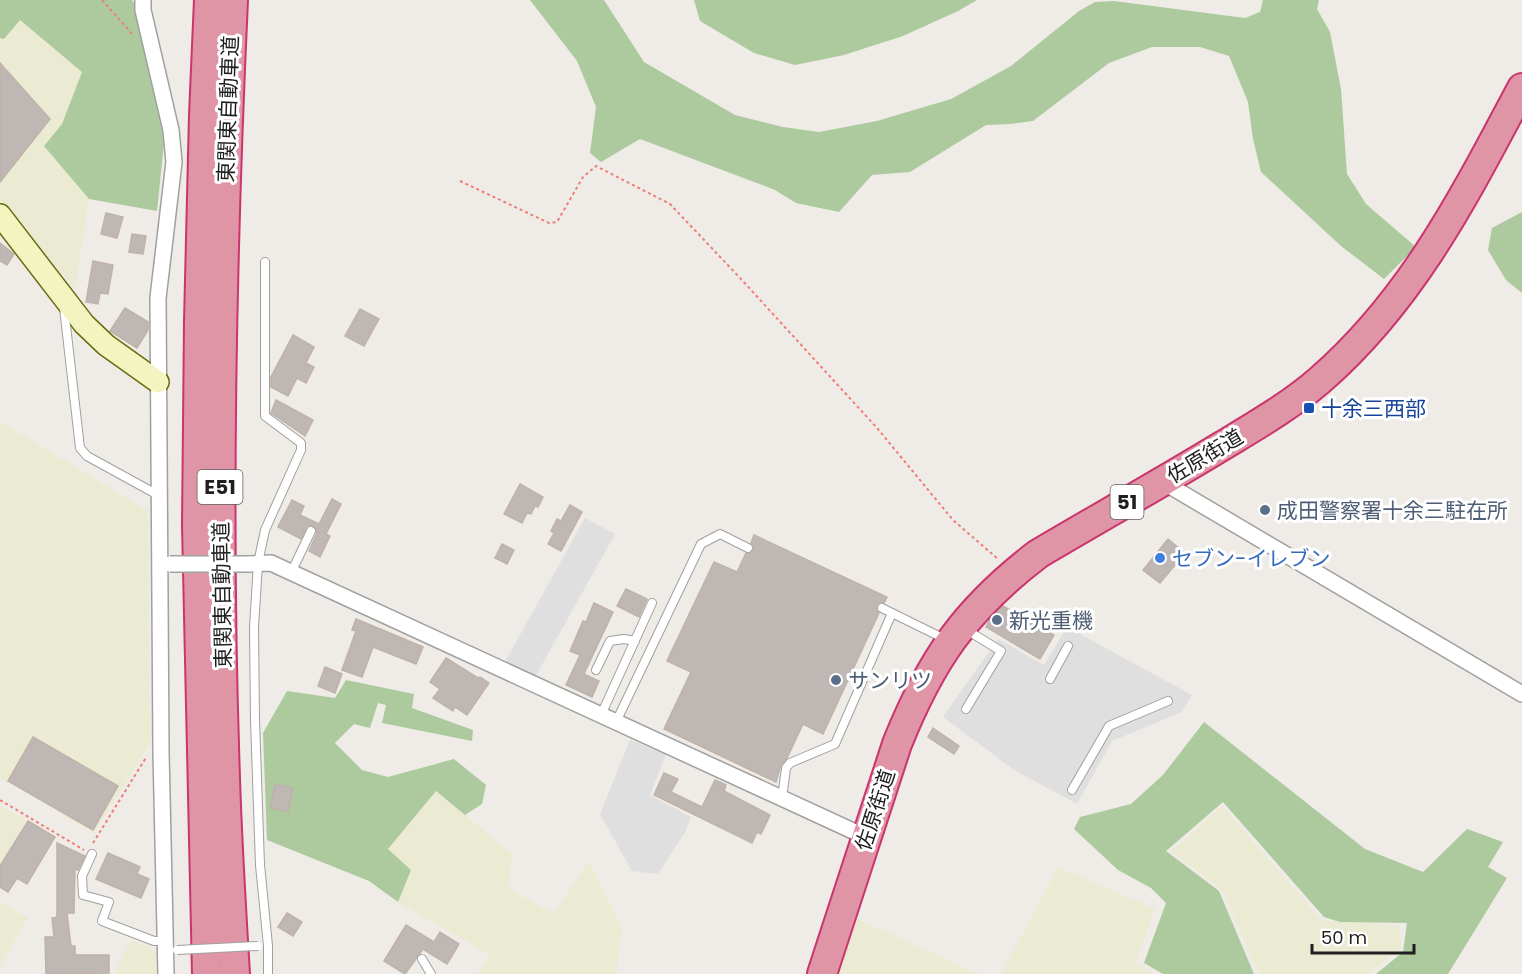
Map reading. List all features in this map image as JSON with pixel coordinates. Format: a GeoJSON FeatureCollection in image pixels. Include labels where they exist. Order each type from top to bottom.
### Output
{"type":"FeatureCollection","features":[{"type":"Feature","properties":{"kind":"highway","name":"東関東自動車道"},"geometry":{"type":"LineString","coordinates":[[207,974],[197,513],[200,276],[209,0]]}},
{"type":"Feature","properties":{"kind":"highway","name":"東関東自動車道"},"geometry":{"type":"LineString","coordinates":[[233,0],[227,116],[220,524],[225,778],[235,974]]}},
{"type":"Feature","properties":{"kind":"highway","name":"佐原街道"},"geometry":{"type":"LineString","coordinates":[[822,974],[910,709],[955,634],[984,599],[1038,554],[1162,482],[1293,401],[1318,382],[1366,335],[1416,274],[1463,199],[1522,88]]}},
{"type":"Feature","properties":{"kind":"street"},"geometry":{"type":"LineString","coordinates":[[143,0],[143,10],[171,130],[174,162],[158,298],[158,495],[164,565],[161,752],[169,947],[166,974]]}},
{"type":"Feature","properties":{"kind":"street"},"geometry":{"type":"LineString","coordinates":[[0,215],[84,324],[106,345],[158,382]]}},
{"type":"Feature","properties":{"kind":"street"},"geometry":{"type":"LineString","coordinates":[[1162,482],[1522,694]]}},
{"type":"Feature","properties":{"kind":"street"},"geometry":{"type":"LineString","coordinates":[[164,565],[271,563],[866,837]]}},
{"type":"Feature","properties":{"kind":"lane"},"geometry":{"type":"LineString","coordinates":[[266,262],[265,416],[301,443],[301,450],[265,530],[254,563],[255,720],[260,865],[268,946],[268,974]]}},
{"type":"Feature","properties":{"kind":"lane"},"geometry":{"type":"LineString","coordinates":[[62,295],[80,448],[87,456],[158,495]]}},
{"type":"Feature","properties":{"kind":"lane"},"geometry":{"type":"LineString","coordinates":[[291,573],[311,531]]}},
{"type":"Feature","properties":{"kind":"lane"},"geometry":{"type":"LineString","coordinates":[[616,722],[701,544],[720,534],[748,548]]}},
{"type":"Feature","properties":{"kind":"lane"},"geometry":{"type":"LineString","coordinates":[[601,715],[652,603]]}},
{"type":"Feature","properties":{"kind":"lane"},"geometry":{"type":"LineString","coordinates":[[882,608],[1001,651],[966,709]]}},
{"type":"Feature","properties":{"kind":"lane"},"geometry":{"type":"LineString","coordinates":[[782,798],[786,768],[790,763],[835,744],[892,613]]}},
{"type":"Feature","properties":{"kind":"lane"},"geometry":{"type":"LineString","coordinates":[[596,670],[610,641],[613,639],[634,641]]}},
{"type":"Feature","properties":{"kind":"lane"},"geometry":{"type":"LineString","coordinates":[[1050,679],[1068,646]]}},
{"type":"Feature","properties":{"kind":"lane"},"geometry":{"type":"LineString","coordinates":[[1072,790],[1109,726],[1168,701]]}},
{"type":"Feature","properties":{"kind":"lane"},"geometry":{"type":"LineString","coordinates":[[92,854],[82,876],[83,895],[109,902],[102,921],[169,947],[268,946]]}},
{"type":"Feature","properties":{"kind":"lane"},"geometry":{"type":"LineString","coordinates":[[422,959],[431,974]]}},
{"type":"Feature","properties":{"kind":"path"},"geometry":{"type":"LineString","coordinates":[[102,0],[141,44]]}},
{"type":"Feature","properties":{"kind":"path"},"geometry":{"type":"LineString","coordinates":[[459,181],[549,223],[557,222],[583,177],[596,166],[670,204],[877,428],[953,520],[999,559],[1012,574]]}},
{"type":"Feature","properties":{"kind":"path"},"geometry":{"type":"LineString","coordinates":[[0,800],[87,852],[148,754],[161,752]]}},
{"type":"Feature","properties":{"kind":"green space"},"geometry":{"type":"Polygon","coordinates":[[[0,0],[132,0],[157,100],[164,143],[157,211],[89,199],[44,146],[62,124],[82,72],[20,20],[4,39],[0,38],[0,0]]]}},
{"type":"Feature","properties":{"kind":"green space"},"geometry":{"type":"Polygon","coordinates":[[[530,0],[604,0],[644,62],[735,115],[783,127],[819,132],[877,121],[951,99],[1011,66],[1079,11],[1095,2],[1114,1],[1245,18],[1260,12],[1263,0],[1319,0],[1317,9],[1330,32],[1341,89],[1347,174],[1366,204],[1416,247],[1384,279],[1341,246],[1261,172],[1253,139],[1248,102],[1229,56],[1200,47],[1152,47],[1109,63],[1033,121],[986,125],[910,172],[872,175],[839,212],[796,203],[775,190],[640,139],[601,162],[590,153],[596,107],[577,61],[530,0]]]}},
{"type":"Feature","properties":{"kind":"green space"},"geometry":{"type":"Polygon","coordinates":[[[694,0],[977,0],[903,36],[844,55],[795,65],[754,53],[700,21],[694,0]]]}},
{"type":"Feature","properties":{"kind":"green space"},"geometry":{"type":"Polygon","coordinates":[[[19,20],[83,72],[62,124],[44,146],[89,199],[75,289],[0,201],[0,38],[4,38],[19,20]]]}},
{"type":"Feature","properties":{"kind":"green space"},"geometry":{"type":"Polygon","coordinates":[[[1522,212],[1522,293],[1506,280],[1488,250],[1492,228],[1522,212]]]}},
{"type":"Feature","properties":{"kind":"green space"},"geometry":{"type":"Polygon","coordinates":[[[0,421],[148,511],[150,743],[94,833],[0,778],[0,421]]]}},
{"type":"Feature","properties":{"kind":"green space"},"geometry":{"type":"Polygon","coordinates":[[[346,680],[414,694],[412,708],[473,730],[472,741],[382,723],[386,705],[378,703],[370,728],[354,724],[335,743],[362,770],[388,777],[454,759],[486,785],[482,804],[465,815],[436,791],[388,849],[411,870],[398,902],[369,881],[267,840],[263,733],[287,691],[335,698],[346,680]]]}},
{"type":"Feature","properties":{"kind":"green space"},"geometry":{"type":"Polygon","coordinates":[[[1204,722],[1365,849],[1423,872],[1467,829],[1503,842],[1488,867],[1507,878],[1448,974],[1376,974],[1403,952],[1407,923],[1340,922],[1324,917],[1223,802],[1166,851],[1219,891],[1254,974],[1163,974],[1144,963],[1166,903],[1151,888],[1118,870],[1074,829],[1080,817],[1131,804],[1163,775],[1204,722]]]}},
{"type":"Feature","properties":{"kind":"green space"},"geometry":{"type":"Polygon","coordinates":[[[436,791],[512,854],[508,888],[554,914],[589,861],[622,927],[616,974],[478,974],[490,955],[398,902],[411,870],[388,850],[436,791]]]}},
{"type":"Feature","properties":{"kind":"green space"},"geometry":{"type":"Polygon","coordinates":[[[0,805],[26,820],[0,864],[0,805]]]}},
{"type":"Feature","properties":{"kind":"green space"},"geometry":{"type":"Polygon","coordinates":[[[1222,806],[1321,920],[1400,926],[1401,949],[1368,974],[1259,974],[1221,888],[1171,852],[1222,806]]]}},
{"type":"Feature","properties":{"kind":"green space"},"geometry":{"type":"Polygon","coordinates":[[[1058,867],[1155,909],[1135,963],[1156,974],[1001,974],[1058,867]]]}},
{"type":"Feature","properties":{"kind":"green space"},"geometry":{"type":"Polygon","coordinates":[[[0,901],[28,918],[0,966],[0,901]]]}},
{"type":"Feature","properties":{"kind":"green space"},"geometry":{"type":"Polygon","coordinates":[[[858,919],[978,974],[838,974],[858,919]]]}},
{"type":"Feature","properties":{"kind":"green space"},"geometry":{"type":"Polygon","coordinates":[[[131,940],[156,951],[158,974],[114,974],[131,940]]]}},
{"type":"Feature","properties":{"kind":"shaded area"},"geometry":{"type":"Polygon","coordinates":[[[585,518],[615,534],[534,679],[505,662],[585,518]]]}},
{"type":"Feature","properties":{"kind":"shaded area"},"geometry":{"type":"Polygon","coordinates":[[[1067,627],[1192,695],[1182,712],[1112,741],[1077,804],[1014,770],[943,717],[998,639],[1044,665],[1067,627]]]}},
{"type":"Feature","properties":{"kind":"shaded area"},"geometry":{"type":"Polygon","coordinates":[[[630,740],[666,754],[650,795],[691,817],[685,832],[658,874],[632,871],[600,814],[630,740]]]}},
{"type":"Feature","properties":{"kind":"building"},"geometry":{"type":"Polygon","coordinates":[[[0,63],[50,119],[0,182],[0,63]]]}},
{"type":"Feature","properties":{"kind":"building"},"geometry":{"type":"Polygon","coordinates":[[[106,213],[123,217],[117,238],[101,234],[106,213]]]}},
{"type":"Feature","properties":{"kind":"building"},"geometry":{"type":"Polygon","coordinates":[[[132,234],[146,236],[143,254],[129,252],[132,234]]]}},
{"type":"Feature","properties":{"kind":"building"},"geometry":{"type":"Polygon","coordinates":[[[0,243],[14,254],[7,265],[0,261],[0,243]]]}},
{"type":"Feature","properties":{"kind":"building"},"geometry":{"type":"Polygon","coordinates":[[[93,261],[113,265],[108,294],[100,293],[98,304],[86,302],[93,261]]]}},
{"type":"Feature","properties":{"kind":"building"},"geometry":{"type":"Polygon","coordinates":[[[125,308],[148,322],[148,330],[137,348],[110,331],[125,308]]]}},
{"type":"Feature","properties":{"kind":"building"},"geometry":{"type":"Polygon","coordinates":[[[360,309],[379,319],[364,346],[345,336],[360,309]]]}},
{"type":"Feature","properties":{"kind":"building"},"geometry":{"type":"Polygon","coordinates":[[[293,335],[314,347],[306,363],[314,367],[306,383],[297,378],[288,396],[271,387],[271,377],[293,335]]]}},
{"type":"Feature","properties":{"kind":"building"},"geometry":{"type":"Polygon","coordinates":[[[276,400],[313,420],[305,436],[271,413],[276,400]]]}},
{"type":"Feature","properties":{"kind":"building"},"geometry":{"type":"Polygon","coordinates":[[[520,484],[543,497],[531,514],[527,513],[522,523],[504,514],[520,484]]]}},
{"type":"Feature","properties":{"kind":"building"},"geometry":{"type":"Polygon","coordinates":[[[332,499],[341,504],[326,534],[330,536],[320,557],[309,551],[317,533],[314,526],[307,526],[301,539],[278,527],[292,500],[304,506],[300,515],[319,524],[332,499]]]}},
{"type":"Feature","properties":{"kind":"building"},"geometry":{"type":"Polygon","coordinates":[[[570,505],[582,512],[561,551],[548,544],[554,533],[551,531],[557,519],[561,521],[570,505]]]}},
{"type":"Feature","properties":{"kind":"building"},"geometry":{"type":"Polygon","coordinates":[[[754,535],[887,597],[884,603],[876,606],[879,613],[823,734],[803,724],[787,758],[781,765],[776,782],[664,729],[691,672],[667,661],[714,562],[737,572],[746,553],[754,550],[751,543],[754,535]]]}},
{"type":"Feature","properties":{"kind":"building"},"geometry":{"type":"Polygon","coordinates":[[[1168,539],[1185,553],[1160,583],[1143,570],[1168,539]]]}},
{"type":"Feature","properties":{"kind":"building"},"geometry":{"type":"Polygon","coordinates":[[[502,544],[514,550],[507,564],[495,558],[502,544]]]}},
{"type":"Feature","properties":{"kind":"building"},"geometry":{"type":"Polygon","coordinates":[[[626,589],[647,599],[639,617],[617,606],[626,589]]]}},
{"type":"Feature","properties":{"kind":"building"},"geometry":{"type":"Polygon","coordinates":[[[594,603],[613,612],[584,674],[599,681],[592,697],[566,685],[580,655],[570,651],[594,603]]]}},
{"type":"Feature","properties":{"kind":"building"},"geometry":{"type":"Polygon","coordinates":[[[1003,606],[1054,635],[1040,659],[986,627],[990,619],[1003,606]]]}},
{"type":"Feature","properties":{"kind":"building"},"geometry":{"type":"Polygon","coordinates":[[[356,619],[423,647],[416,664],[373,647],[362,677],[342,670],[356,631],[352,630],[356,619]]]}},
{"type":"Feature","properties":{"kind":"building"},"geometry":{"type":"Polygon","coordinates":[[[446,658],[489,683],[467,715],[455,707],[453,711],[433,698],[440,689],[430,682],[446,658]]]}},
{"type":"Feature","properties":{"kind":"building"},"geometry":{"type":"Polygon","coordinates":[[[325,667],[342,674],[335,693],[318,686],[325,667]]]}},
{"type":"Feature","properties":{"kind":"building"},"geometry":{"type":"Polygon","coordinates":[[[933,728],[959,746],[954,754],[928,737],[933,728]]]}},
{"type":"Feature","properties":{"kind":"building"},"geometry":{"type":"Polygon","coordinates":[[[33,737],[118,786],[93,830],[8,781],[33,737]]]}},
{"type":"Feature","properties":{"kind":"building"},"geometry":{"type":"Polygon","coordinates":[[[664,773],[678,779],[671,792],[702,807],[715,780],[726,785],[724,791],[770,815],[761,834],[757,832],[752,843],[654,795],[664,773]]]}},
{"type":"Feature","properties":{"kind":"building"},"geometry":{"type":"Polygon","coordinates":[[[275,784],[293,788],[288,812],[270,808],[275,784]]]}},
{"type":"Feature","properties":{"kind":"building"},"geometry":{"type":"Polygon","coordinates":[[[28,821],[55,837],[27,884],[17,878],[8,892],[0,887],[0,866],[28,821]]]}},
{"type":"Feature","properties":{"kind":"building"},"geometry":{"type":"Polygon","coordinates":[[[57,843],[85,856],[78,870],[75,869],[74,913],[67,913],[71,946],[75,946],[75,955],[109,955],[109,973],[46,974],[45,937],[54,937],[52,918],[57,917],[57,843]]]}},
{"type":"Feature","properties":{"kind":"building"},"geometry":{"type":"Polygon","coordinates":[[[108,853],[140,867],[137,874],[149,879],[141,898],[96,879],[108,853]]]}},
{"type":"Feature","properties":{"kind":"building"},"geometry":{"type":"Polygon","coordinates":[[[287,913],[302,922],[293,936],[278,927],[287,913]]]}},
{"type":"Feature","properties":{"kind":"building"},"geometry":{"type":"Polygon","coordinates":[[[406,925],[434,942],[440,932],[459,944],[447,964],[423,949],[405,974],[384,961],[406,925]]]}},
{"type":"Feature","properties":{"kind":"place","name":"十余三西部"},"geometry":{"type":"Point","coordinates":[1309,408]}},
{"type":"Feature","properties":{"kind":"place","name":"成田警察署十余三駐在所"},"geometry":{"type":"Point","coordinates":[1265,510]}},
{"type":"Feature","properties":{"kind":"place","name":"セブン-イレブン"},"geometry":{"type":"Point","coordinates":[1160,558]}},
{"type":"Feature","properties":{"kind":"place","name":"新光重機"},"geometry":{"type":"Point","coordinates":[997,620]}},
{"type":"Feature","properties":{"kind":"place","name":"サンリツ"},"geometry":{"type":"Point","coordinates":[836,680]}}]}
